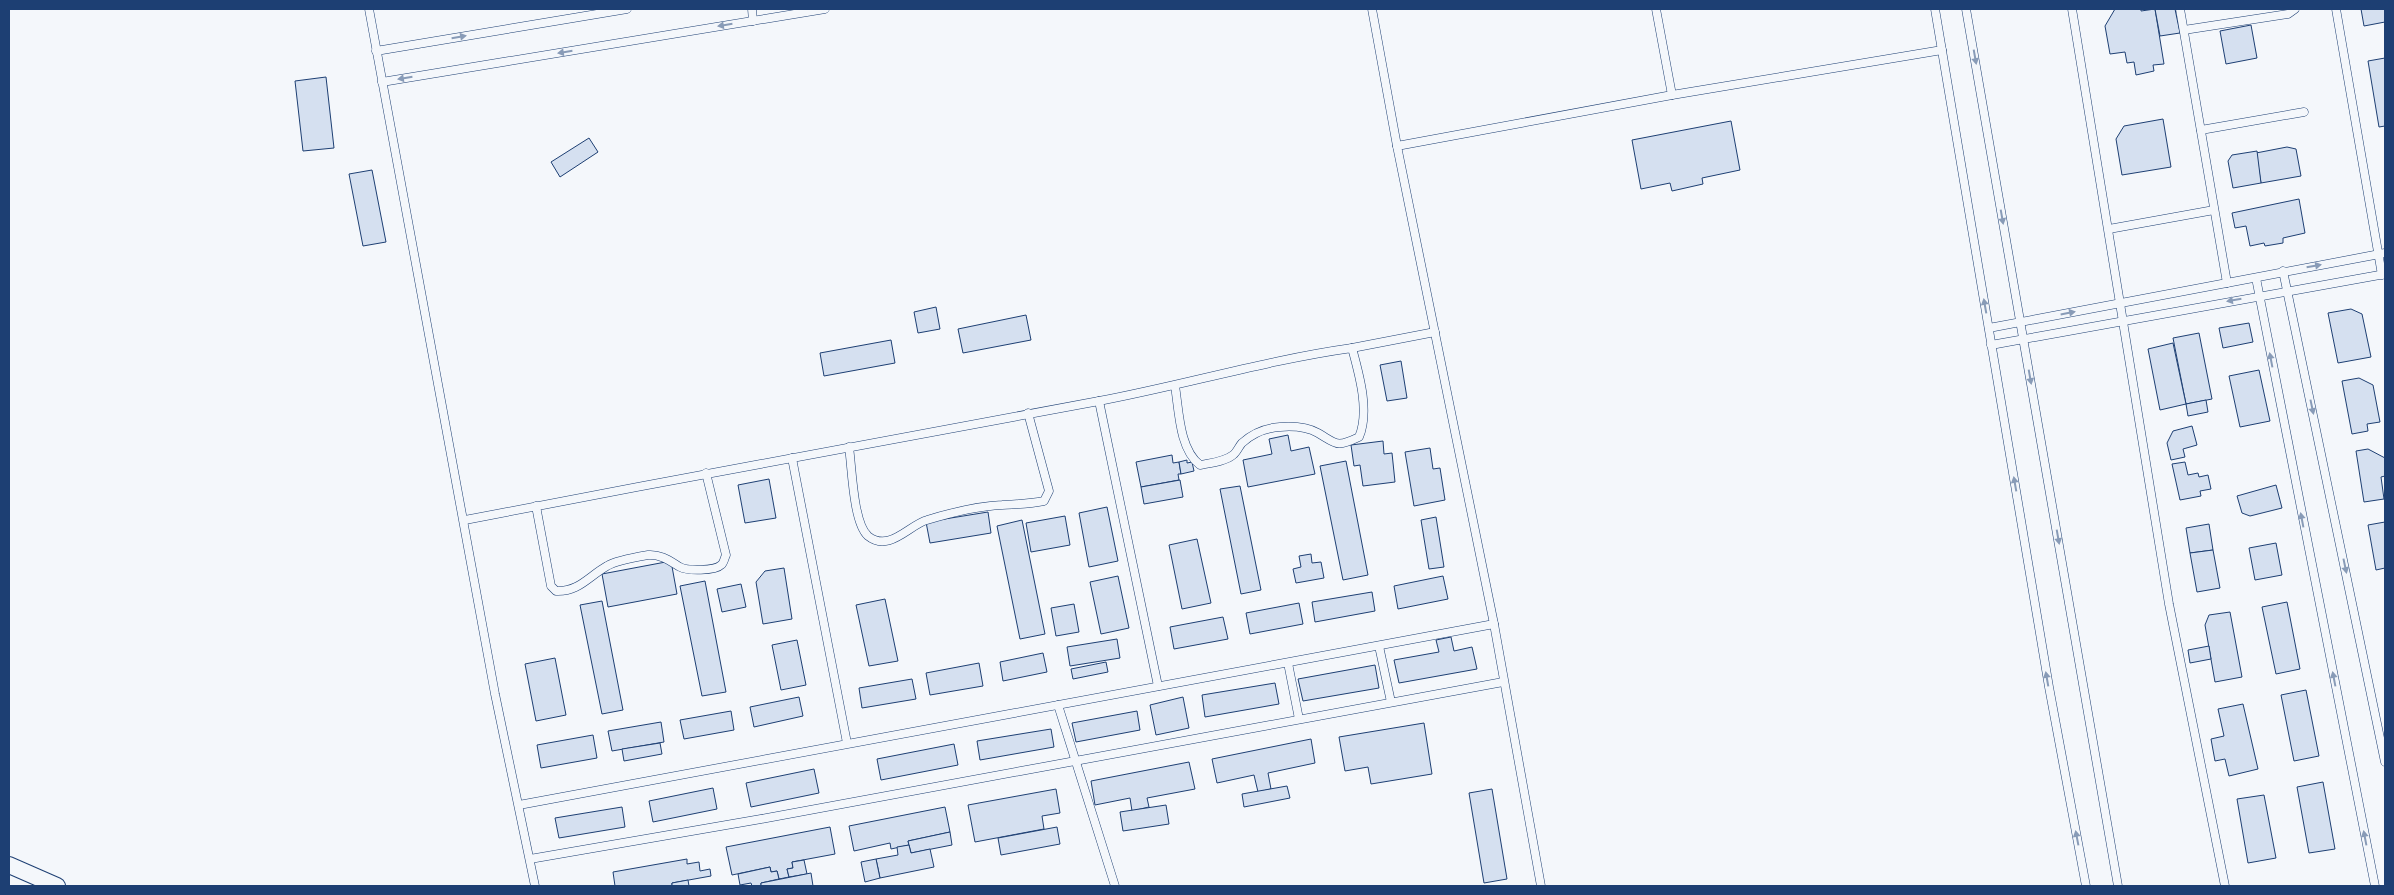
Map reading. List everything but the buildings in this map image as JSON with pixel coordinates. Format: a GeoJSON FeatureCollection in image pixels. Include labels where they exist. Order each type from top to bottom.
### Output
{"type":"FeatureCollection","features":[{"type":"Feature","properties":{"kind":"street"},"geometry":{"type":"LineString","coordinates":[[9,865],[57,886]]}},
{"type":"Feature","properties":{"kind":"lane"},"geometry":{"type":"LineString","coordinates":[[369,9],[496,694],[535,886]]}},
{"type":"Feature","properties":{"kind":"lane"},"geometry":{"type":"LineString","coordinates":[[376,51],[627,9]]}},
{"type":"Feature","properties":{"kind":"lane"},"geometry":{"type":"LineString","coordinates":[[752,9],[753,21]]}},
{"type":"Feature","properties":{"kind":"lane"},"geometry":{"type":"LineString","coordinates":[[382,82],[825,9]]}},
{"type":"Feature","properties":{"kind":"lane"},"geometry":{"type":"LineString","coordinates":[[1372,9],[1397,146],[1494,624],[1541,886]]}},
{"type":"Feature","properties":{"kind":"lane"},"geometry":{"type":"LineString","coordinates":[[1656,9],[1672,95]]}},
{"type":"Feature","properties":{"kind":"lane"},"geometry":{"type":"LineString","coordinates":[[1935,9],[2049,687],[2086,886]]}},
{"type":"Feature","properties":{"kind":"lane"},"geometry":{"type":"LineString","coordinates":[[1966,9],[2118,886]]}},
{"type":"Feature","properties":{"kind":"lane"},"geometry":{"type":"LineString","coordinates":[[2072,9],[2169,604],[2225,886]]}},
{"type":"Feature","properties":{"kind":"lane"},"geometry":{"type":"LineString","coordinates":[[2180,9],[2227,283]]}},
{"type":"Feature","properties":{"kind":"lane"},"geometry":{"type":"LineString","coordinates":[[2184,30],[2288,14],[2295,9]]}},
{"type":"Feature","properties":{"kind":"lane"},"geometry":{"type":"LineString","coordinates":[[1991,345],[2384,274],[2382,254],[2336,9]]}},
{"type":"Feature","properties":{"kind":"lane"},"geometry":{"type":"LineString","coordinates":[[1397,146],[1672,95],[1942,50]]}},
{"type":"Feature","properties":{"kind":"lane"},"geometry":{"type":"LineString","coordinates":[[2201,130],[2304,112]]}},
{"type":"Feature","properties":{"kind":"lane"},"geometry":{"type":"LineString","coordinates":[[2109,229],[2214,210]]}},
{"type":"Feature","properties":{"kind":"lane"},"geometry":{"type":"LineString","coordinates":[[1989,328],[2256,278],[2283,271],[2382,254]]}},
{"type":"Feature","properties":{"kind":"lane"},"geometry":{"type":"LineString","coordinates":[[2283,271],[2385,762]]}},
{"type":"Feature","properties":{"kind":"lane"},"geometry":{"type":"LineString","coordinates":[[2256,278],[2375,886]]}},
{"type":"Feature","properties":{"kind":"lane"},"geometry":{"type":"LineString","coordinates":[[465,520],[706,473],[1099,401],[1175,386],[1315,353],[1435,332]]}},
{"type":"Feature","properties":{"kind":"lane"},"geometry":{"type":"LineString","coordinates":[[1175,386],[1185,439],[1192,459],[1200,465],[1217,462],[1233,455],[1242,443],[1257,432],[1280,427],[1302,428],[1317,432],[1332,443],[1346,443],[1359,437],[1363,426],[1360,383],[1352,348]]}},
{"type":"Feature","properties":{"kind":"lane"},"geometry":{"type":"LineString","coordinates":[[1099,401],[1158,686]]}},
{"type":"Feature","properties":{"kind":"lane"},"geometry":{"type":"LineString","coordinates":[[849,447],[860,525],[868,536],[878,540],[889,540],[903,536],[924,520],[988,507],[1028,505],[1044,501],[1049,491],[1028,413]]}},
{"type":"Feature","properties":{"kind":"lane"},"geometry":{"type":"LineString","coordinates":[[792,458],[847,743]]}},
{"type":"Feature","properties":{"kind":"lane"},"geometry":{"type":"LineString","coordinates":[[536,506],[551,586],[556,592],[573,589],[585,583],[608,565],[650,555],[670,559],[680,568],[692,570],[718,568],[723,564],[726,555],[706,473]]}},
{"type":"Feature","properties":{"kind":"lane"},"geometry":{"type":"LineString","coordinates":[[519,805],[1494,624]]}},
{"type":"Feature","properties":{"kind":"lane"},"geometry":{"type":"LineString","coordinates":[[1379,646],[1392,702]]}},
{"type":"Feature","properties":{"kind":"lane"},"geometry":{"type":"LineString","coordinates":[[1288,663],[1299,719]]}},
{"type":"Feature","properties":{"kind":"lane"},"geometry":{"type":"LineString","coordinates":[[530,859],[1503,682]]}},
{"type":"Feature","properties":{"kind":"lane"},"geometry":{"type":"LineString","coordinates":[[1058,705],[1074,761],[1115,886]]}}]}
